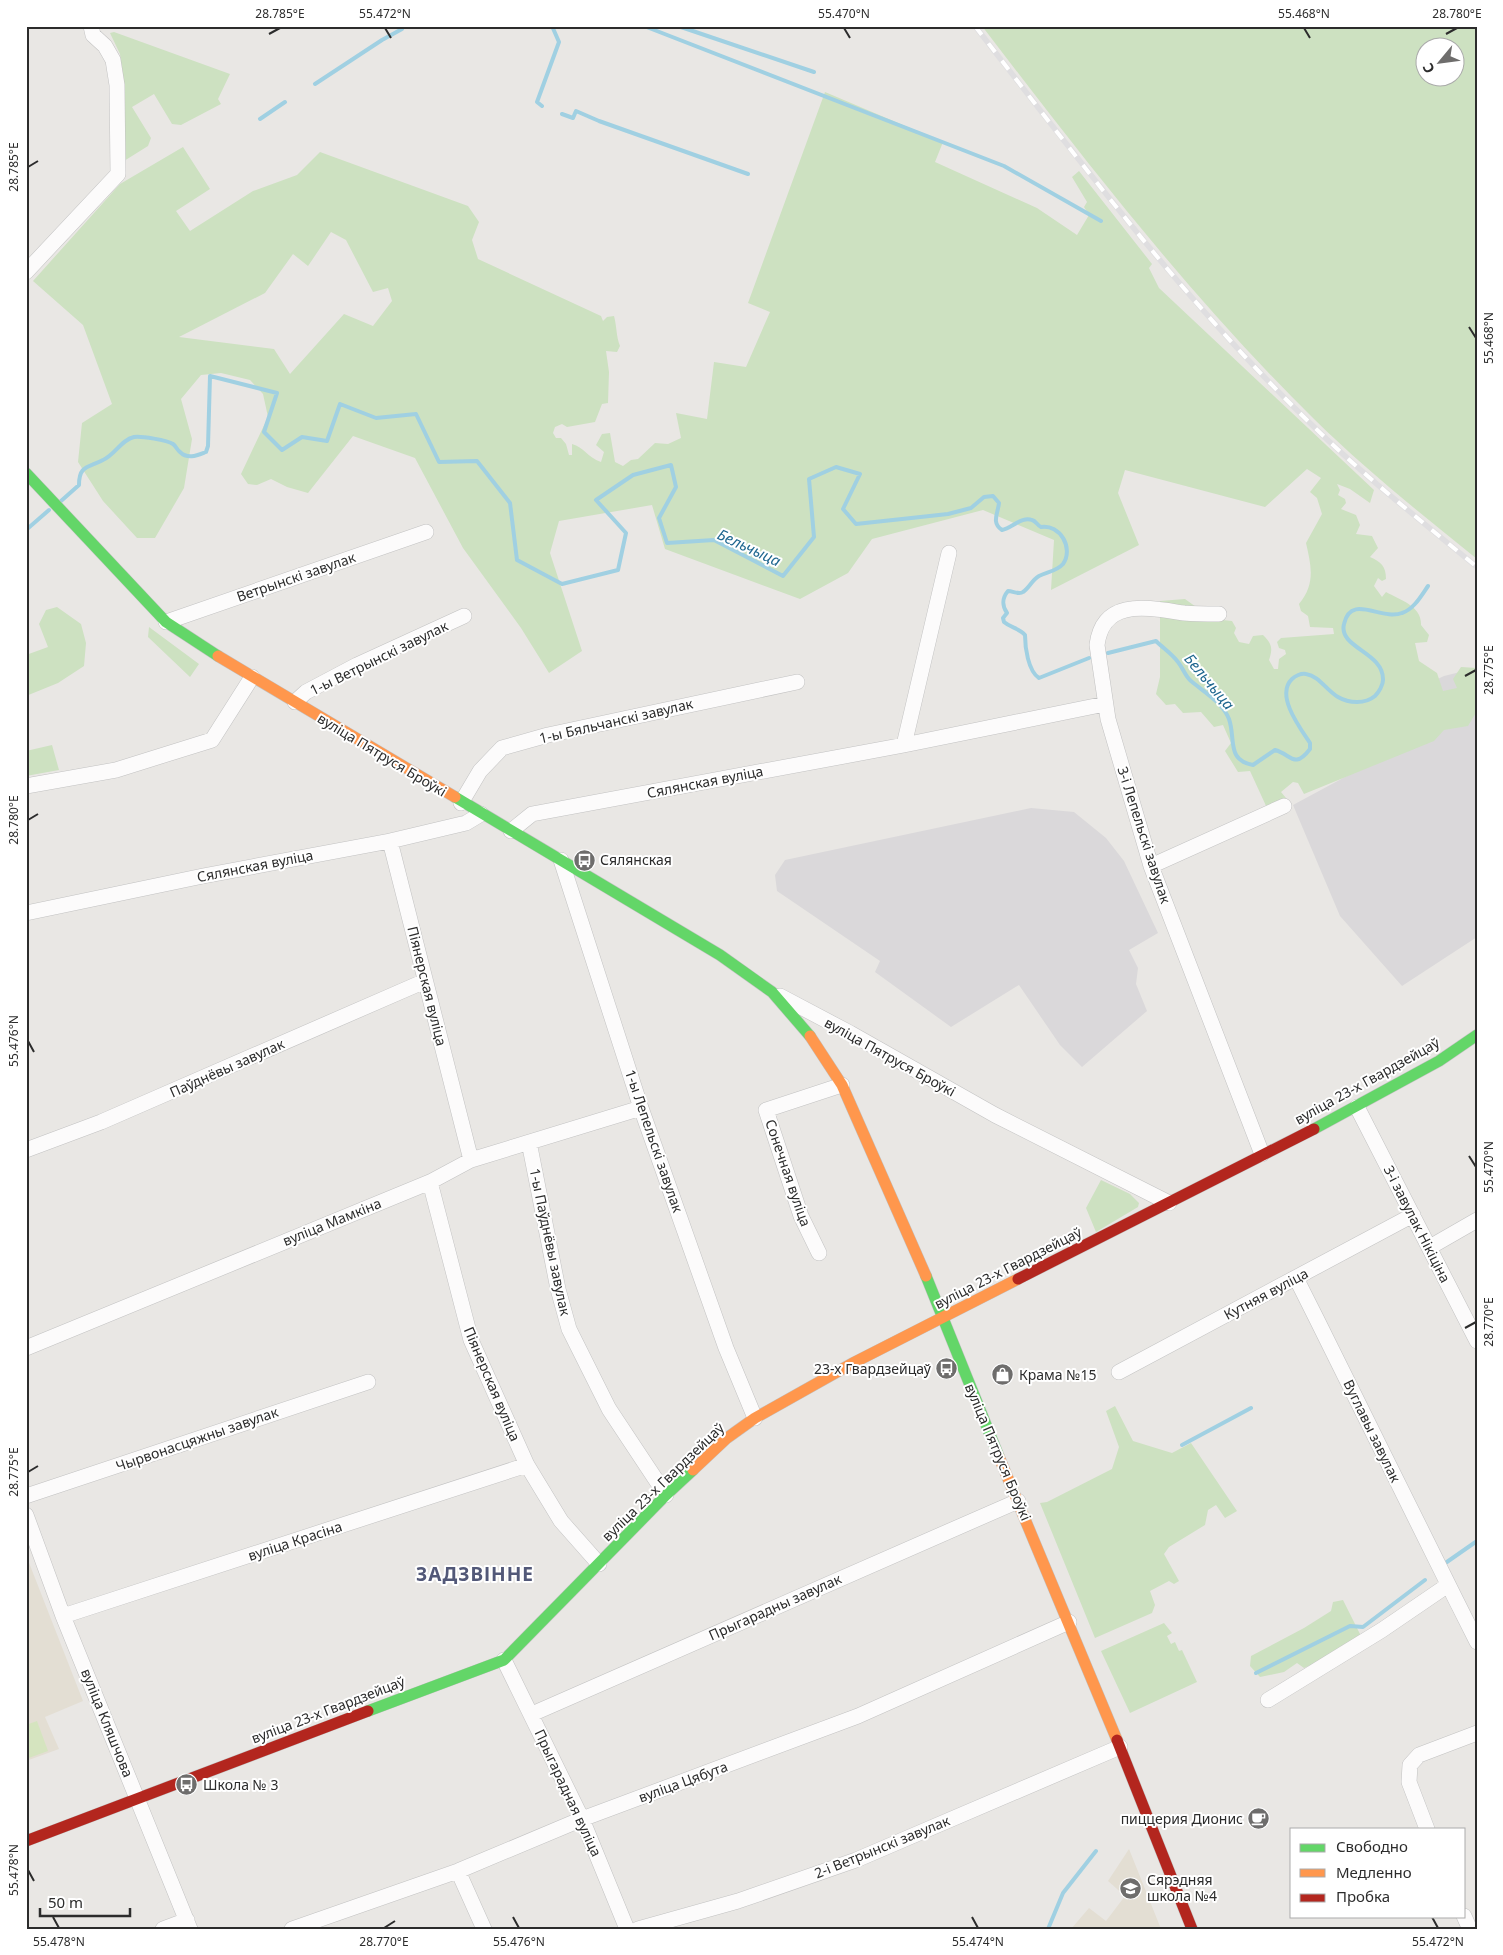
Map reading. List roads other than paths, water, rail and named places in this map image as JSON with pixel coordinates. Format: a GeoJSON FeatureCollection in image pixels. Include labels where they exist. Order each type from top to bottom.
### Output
{"type":"FeatureCollection","features":[{"type":"Feature","properties":{"kind":"main road","name":"вуліца Пятруся Броўкі"},"geometry":{"type":"LineString","coordinates":[[27,474],[166,622],[252,677],[720,955],[772,992],[816,1044],[842,1085],[903,1220],[1069,1622],[1192,1929]]}},
{"type":"Feature","properties":{"kind":"main road","name":"вуліца 23-х Гвардзейцаў"},"geometry":{"type":"LineString","coordinates":[[26,1841],[504,1660],[666,1495],[728,1438],[755,1418],[853,1363],[1357,1107],[1439,1061],[1477,1034]]}},
{"type":"Feature","properties":{"kind":"street"},"geometry":{"type":"LineString","coordinates":[[26,272],[118,174],[116,85],[113,60],[105,46],[92,35],[91,26]]}},
{"type":"Feature","properties":{"kind":"street","name":"Ветрынскі завулак"},"geometry":{"type":"LineString","coordinates":[[166,622],[426,532]]}},
{"type":"Feature","properties":{"kind":"street"},"geometry":{"type":"LineString","coordinates":[[904,744],[949,553]]}},
{"type":"Feature","properties":{"kind":"street","name":"3-і Лепельскі завулак"},"geometry":{"type":"LineString","coordinates":[[1219,614],[1134,608],[1120,611],[1111,616],[1102,625],[1096,645],[1105,704],[1151,866],[1262,1154]]}},
{"type":"Feature","properties":{"kind":"street","name":"1-ы Ветрынскі завулак"},"geometry":{"type":"LineString","coordinates":[[295,702],[306,692],[357,665],[464,616]]}},
{"type":"Feature","properties":{"kind":"street"},"geometry":{"type":"LineString","coordinates":[[26,786],[116,770],[212,740],[252,677]]}},
{"type":"Feature","properties":{"kind":"street","name":"1-ы Бяльчанскі завулак"},"geometry":{"type":"LineString","coordinates":[[461,802],[480,771],[502,748],[548,735],[797,682]]}},
{"type":"Feature","properties":{"kind":"street","name":"Сялянская вуліца"},"geometry":{"type":"LineString","coordinates":[[511,832],[532,814],[1105,704]]}},
{"type":"Feature","properties":{"kind":"street"},"geometry":{"type":"LineString","coordinates":[[1151,866],[1284,806]]}},
{"type":"Feature","properties":{"kind":"street","name":"Сялянская вуліца"},"geometry":{"type":"LineString","coordinates":[[26,913],[203,876],[390,841],[466,823],[481,814]]}},
{"type":"Feature","properties":{"kind":"street","name":"Піянерская вуліца"},"geometry":{"type":"LineString","coordinates":[[390,841],[471,1160]]}},
{"type":"Feature","properties":{"kind":"street","name":"1-ы Лепельскі завулак"},"geometry":{"type":"LineString","coordinates":[[561,860],[641,1108],[726,1348],[755,1418]]}},
{"type":"Feature","properties":{"kind":"street","name":"Паўднёвы завулак"},"geometry":{"type":"LineString","coordinates":[[26,1150],[101,1122],[425,981]]}},
{"type":"Feature","properties":{"kind":"street","name":"вуліца Пятруся Броўкі"},"geometry":{"type":"LineString","coordinates":[[772,992],[850,1033],[995,1115],[1169,1203]]}},
{"type":"Feature","properties":{"kind":"street","name":"Сонечная вуліца"},"geometry":{"type":"LineString","coordinates":[[819,1253],[802,1216],[766,1110],[842,1085]]}},
{"type":"Feature","properties":{"kind":"street","name":"3-і завулак Нікіціна"},"geometry":{"type":"LineString","coordinates":[[1357,1107],[1477,1342]]}},
{"type":"Feature","properties":{"kind":"street","name":"вуліца Мамкіна"},"geometry":{"type":"LineString","coordinates":[[26,1348],[430,1182],[471,1160],[641,1108]]}},
{"type":"Feature","properties":{"kind":"street","name":"1-ы Паўднёвы завулак"},"geometry":{"type":"LineString","coordinates":[[529,1142],[558,1289],[569,1329],[610,1409],[666,1495]]}},
{"type":"Feature","properties":{"kind":"street","name":"Піянерская вуліца"},"geometry":{"type":"LineString","coordinates":[[430,1182],[471,1340],[527,1465],[561,1521],[599,1564]]}},
{"type":"Feature","properties":{"kind":"street","name":"Кутняя вуліца"},"geometry":{"type":"LineString","coordinates":[[1119,1372],[1413,1215]]}},
{"type":"Feature","properties":{"kind":"street"},"geometry":{"type":"LineString","coordinates":[[1430,1247],[1477,1220]]}},
{"type":"Feature","properties":{"kind":"street","name":"Вуглавы завулак"},"geometry":{"type":"LineString","coordinates":[[1296,1278],[1477,1642]]}},
{"type":"Feature","properties":{"kind":"street","name":"Чырвонасцяжны завулак"},"geometry":{"type":"LineString","coordinates":[[26,1496],[368,1382]]}},
{"type":"Feature","properties":{"kind":"street","name":"вуліца Красіна"},"geometry":{"type":"LineString","coordinates":[[63,1616],[527,1465]]}},
{"type":"Feature","properties":{"kind":"street","name":"Прыгарадны завулак"},"geometry":{"type":"LineString","coordinates":[[532,1714],[1018,1501]]}},
{"type":"Feature","properties":{"kind":"street","name":"вуліца Кляшчова"},"geometry":{"type":"LineString","coordinates":[[26,1515],[63,1616],[188,1924]]}},
{"type":"Feature","properties":{"kind":"street"},"geometry":{"type":"LineString","coordinates":[[1268,1700],[1382,1630],[1448,1585]]}},
{"type":"Feature","properties":{"kind":"street","name":"вуліца Цябута"},"geometry":{"type":"LineString","coordinates":[[292,1929],[458,1871],[582,1819],[858,1716],[1069,1622]]}},
{"type":"Feature","properties":{"kind":"street","name":"Прыгарадная вуліца"},"geometry":{"type":"LineString","coordinates":[[504,1660],[582,1819],[627,1929]]}},
{"type":"Feature","properties":{"kind":"street"},"geometry":{"type":"LineString","coordinates":[[1427,1828],[1409,1782],[1410,1765],[1419,1755],[1477,1733]]}},
{"type":"Feature","properties":{"kind":"street","name":"2-і Ветрынскі завулак"},"geometry":{"type":"LineString","coordinates":[[638,1929],[738,1901],[856,1860],[1120,1748]]}},
{"type":"Feature","properties":{"kind":"street"},"geometry":{"type":"LineString","coordinates":[[458,1871],[484,1929]]}},
{"type":"Feature","properties":{"kind":"street"},"geometry":{"type":"LineString","coordinates":[[164,1929],[188,1924]]}},
{"type":"Feature","properties":{"kind":"waterway"},"geometry":{"type":"LineString","coordinates":[[542,106],[537,102],[559,42],[552,26]]}},
{"type":"Feature","properties":{"kind":"waterway"},"geometry":{"type":"LineString","coordinates":[[644,26],[1004,166],[1101,221]]}},
{"type":"Feature","properties":{"kind":"waterway"},"geometry":{"type":"LineString","coordinates":[[678,26],[814,72]]}},
{"type":"Feature","properties":{"kind":"waterway"},"geometry":{"type":"LineString","coordinates":[[315,84],[402,29]]}},
{"type":"Feature","properties":{"kind":"waterway"},"geometry":{"type":"LineString","coordinates":[[260,119],[285,102]]}},
{"type":"Feature","properties":{"kind":"waterway"},"geometry":{"type":"LineString","coordinates":[[562,114],[573,118],[576,111],[748,174]]}},
{"type":"Feature","properties":{"kind":"waterway","name":"Бельчыца"},"geometry":{"type":"LineString","coordinates":[[61,501],[79,485],[79,479],[85,468],[107,458],[125,441],[134,437],[170,443],[186,456],[206,452],[208,446],[210,376],[277,393],[264,432],[282,450],[302,437],[327,441],[340,404],[376,418],[416,414],[439,462],[477,461],[510,503],[517,560],[562,584],[618,570],[626,533],[596,500],[633,475],[671,465],[676,487],[659,518],[667,543],[714,540],[783,576],[814,537],[809,479],[836,467],[860,474],[843,509],[856,524],[948,514],[971,508],[984,497],[993,496],[999,503],[996,521],[1002,530],[1028,519],[1041,527],[1054,529],[1066,544],[1066,558],[1063,564],[1037,578],[1021,593],[1008,591],[1003,602],[1007,613],[1003,618],[1004,622],[1025,635],[1030,664],[1035,675],[1039,678],[1089,658]]}},
{"type":"Feature","properties":{"kind":"waterway","name":"Бельчыца"},"geometry":{"type":"LineString","coordinates":[[26,530],[49,510]]}},
{"type":"Feature","properties":{"kind":"waterway","name":"Бельчыца"},"geometry":{"type":"LineString","coordinates":[[1108,653],[1156,641],[1176,659],[1189,679],[1222,707],[1229,719],[1233,748],[1239,759],[1253,765],[1275,750],[1296,760],[1300,759],[1310,749],[1310,743],[1295,720],[1288,702],[1287,686],[1292,679],[1302,674],[1312,676],[1334,694],[1348,701],[1362,702],[1373,698],[1378,693],[1382,684],[1381,671],[1370,656],[1348,639],[1344,632],[1344,624],[1348,615],[1353,610],[1360,609],[1385,614],[1402,613],[1414,605],[1428,586]]}},
{"type":"Feature","properties":{"kind":"waterway"},"geometry":{"type":"LineString","coordinates":[[1182,1445],[1251,1408]]}},
{"type":"Feature","properties":{"kind":"waterway"},"geometry":{"type":"LineString","coordinates":[[1444,1564],[1477,1541]]}},
{"type":"Feature","properties":{"kind":"waterway"},"geometry":{"type":"LineString","coordinates":[[1256,1673],[1350,1626],[1363,1627],[1425,1580]]}},
{"type":"Feature","properties":{"kind":"waterway"},"geometry":{"type":"LineString","coordinates":[[1048,1929],[1063,1893],[1096,1851]]}},
{"type":"Feature","properties":{"kind":"railway"},"geometry":{"type":"LineString","coordinates":[[975,26],[1136,231],[1265,378],[1351,461],[1477,567]]}},
{"type":"Feature","properties":{"kind":"place","name":"Сялянская"},"geometry":{"type":"Point","coordinates":[584,860]}},
{"type":"Feature","properties":{"kind":"place","name":"23-х Гвардзейцаў"},"geometry":{"type":"Point","coordinates":[947,1369]}},
{"type":"Feature","properties":{"kind":"place","name":"Крама №15"},"geometry":{"type":"Point","coordinates":[1003,1375]}},
{"type":"Feature","properties":{"kind":"place","name":"Школа № 3"},"geometry":{"type":"Point","coordinates":[187,1785]}},
{"type":"Feature","properties":{"kind":"place","name":"пиццерия Дионис"},"geometry":{"type":"Point","coordinates":[1259,1819]}},
{"type":"Feature","properties":{"kind":"place","name":"Сярэдняя школа №4"},"geometry":{"type":"Point","coordinates":[1131,1888]}},
{"type":"Feature","properties":{"kind":"district","name":"ЗАДЗВІННЕ"},"geometry":{"type":"Point","coordinates":[475,1574]}}]}
